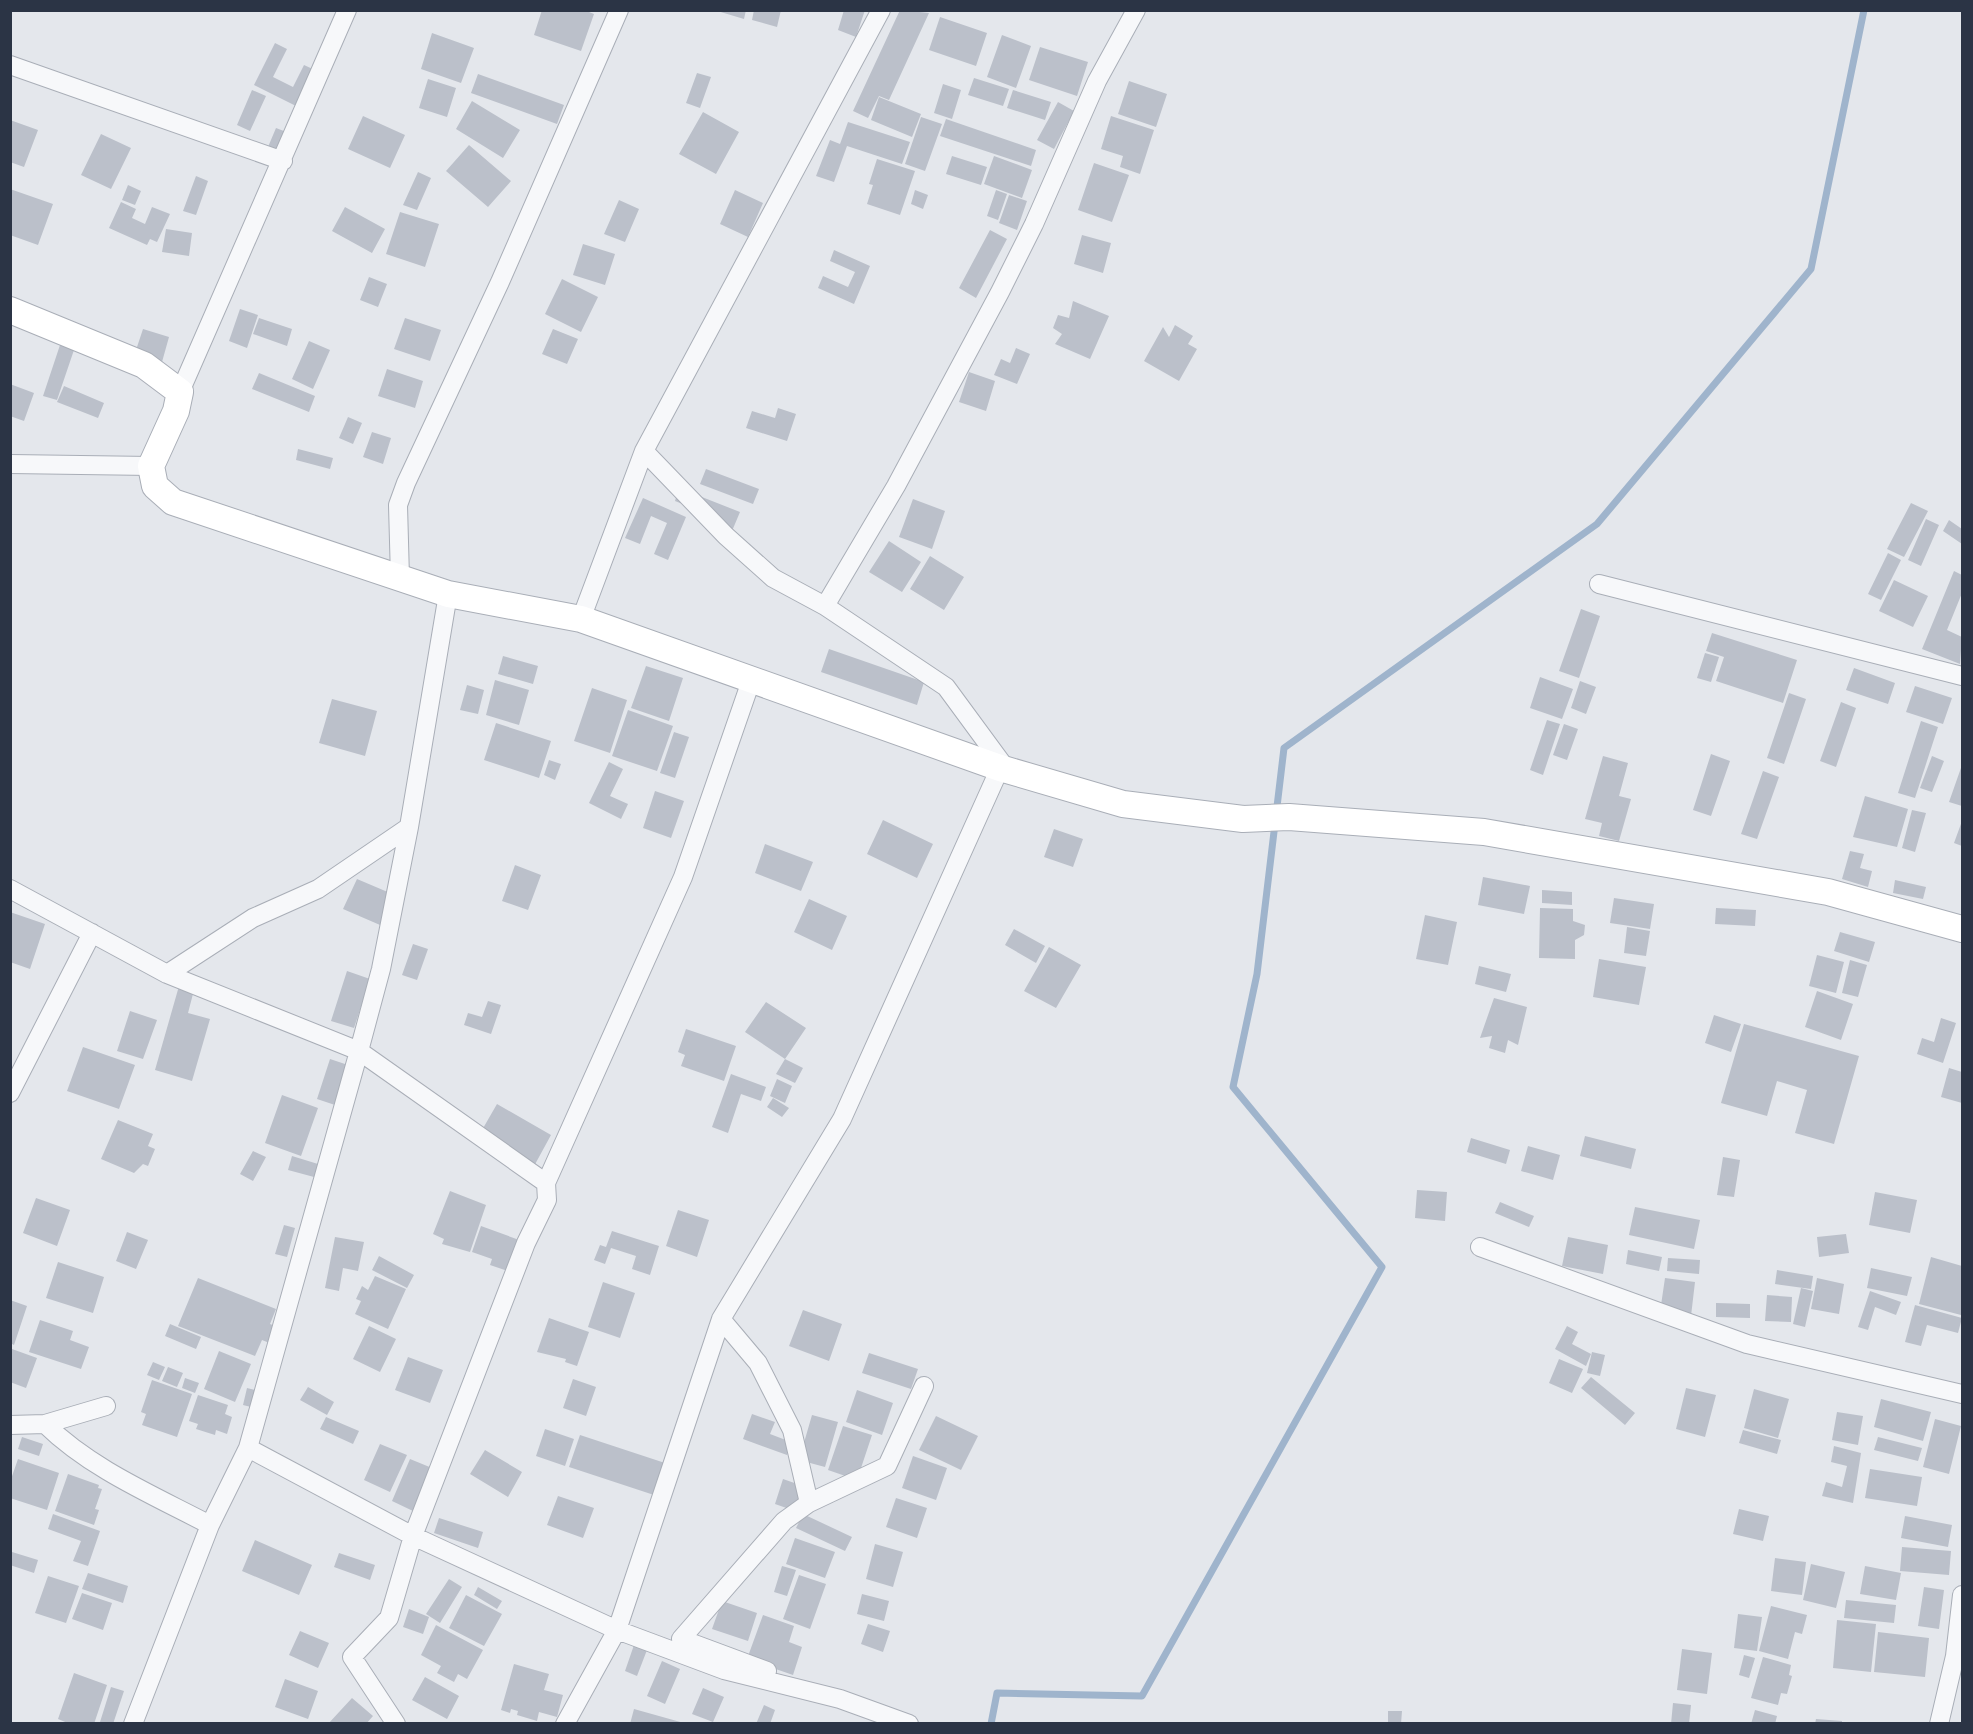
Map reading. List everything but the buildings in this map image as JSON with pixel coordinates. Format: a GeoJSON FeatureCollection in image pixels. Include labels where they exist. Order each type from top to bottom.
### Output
{"type":"FeatureCollection","features":[{"type":"Feature","properties":{"kind":"street"},"geometry":{"type":"LineString","coordinates":[[347,10],[283,161],[180,392],[176,411],[151,466],[155,486],[173,502],[448,594],[581,619],[1004,769],[1123,804],[1243,819],[1289,817],[1484,832],[1828,892],[1962,929]]}},
{"type":"Feature","properties":{"kind":"street"},"geometry":{"type":"LineString","coordinates":[[400,578],[398,505],[406,483],[500,282],[619,10]]}},
{"type":"Feature","properties":{"kind":"street"},"geometry":{"type":"LineString","coordinates":[[581,619],[644,451],[880,10]]}},
{"type":"Feature","properties":{"kind":"street"},"geometry":{"type":"LineString","coordinates":[[825,606],[896,486],[1000,292],[1034,224],[1097,81],[1136,10]]}},
{"type":"Feature","properties":{"kind":"street"},"geometry":{"type":"LineString","coordinates":[[10,65],[283,161]]}},
{"type":"Feature","properties":{"kind":"street"},"geometry":{"type":"LineString","coordinates":[[10,310],[144,365],[180,392]]}},
{"type":"Feature","properties":{"kind":"street"},"geometry":{"type":"LineString","coordinates":[[644,451],[726,536],[773,578],[825,606],[946,687],[1004,769]]}},
{"type":"Feature","properties":{"kind":"street"},"geometry":{"type":"LineString","coordinates":[[10,464],[151,466]]}},
{"type":"Feature","properties":{"kind":"street"},"geometry":{"type":"LineString","coordinates":[[1599,584],[1962,676]]}},
{"type":"Feature","properties":{"kind":"street"},"geometry":{"type":"LineString","coordinates":[[139,1720],[210,1525],[248,1448],[359,1051],[381,969],[409,827],[448,594]]}},
{"type":"Feature","properties":{"kind":"street"},"geometry":{"type":"LineString","coordinates":[[396,1724],[352,1657],[389,1618],[412,1536],[526,1243],[547,1200],[546,1183],[683,876],[752,678]]}},
{"type":"Feature","properties":{"kind":"street"},"geometry":{"type":"LineString","coordinates":[[566,1724],[617,1630],[721,1319],[842,1119],[1004,769]]}},
{"type":"Feature","properties":{"kind":"street"},"geometry":{"type":"LineString","coordinates":[[167,974],[253,918],[318,889],[409,827]]}},
{"type":"Feature","properties":{"kind":"street"},"geometry":{"type":"LineString","coordinates":[[10,889],[167,974],[359,1051],[546,1183]]}},
{"type":"Feature","properties":{"kind":"street"},"geometry":{"type":"LineString","coordinates":[[10,1093],[92,933]]}},
{"type":"Feature","properties":{"kind":"street"},"geometry":{"type":"LineString","coordinates":[[1480,1247],[1747,1344],[1962,1394]]}},
{"type":"Feature","properties":{"kind":"street"},"geometry":{"type":"LineString","coordinates":[[721,1319],[758,1363],[792,1430],[809,1503]]}},
{"type":"Feature","properties":{"kind":"street"},"geometry":{"type":"LineString","coordinates":[[681,1639],[784,1521],[809,1503],[887,1466],[924,1386]]}},
{"type":"Feature","properties":{"kind":"street"},"geometry":{"type":"LineString","coordinates":[[11,1426],[45,1424],[106,1406]]}},
{"type":"Feature","properties":{"kind":"street"},"geometry":{"type":"LineString","coordinates":[[45,1424],[68,1446],[102,1468],[210,1525]]}},
{"type":"Feature","properties":{"kind":"street"},"geometry":{"type":"LineString","coordinates":[[248,1448],[412,1536],[617,1630],[724,1670],[788,1688],[840,1699]]}},
{"type":"Feature","properties":{"kind":"street"},"geometry":{"type":"LineString","coordinates":[[1939,1724],[1955,1656],[1962,1595]]}},
{"type":"Feature","properties":{"kind":"street"},"geometry":{"type":"LineString","coordinates":[[681,1639],[788,1688]]}},
{"type":"Feature","properties":{"kind":"street"},"geometry":{"type":"LineString","coordinates":[[681,1639],[909,1724]]}},
{"type":"Feature","properties":{"kind":"waterway"},"geometry":{"type":"LineString","coordinates":[[991,1724],[997,1693],[1142,1696],[1382,1267],[1233,1087],[1257,974],[1284,748],[1597,524],[1811,269],[1864,10]]}}]}
